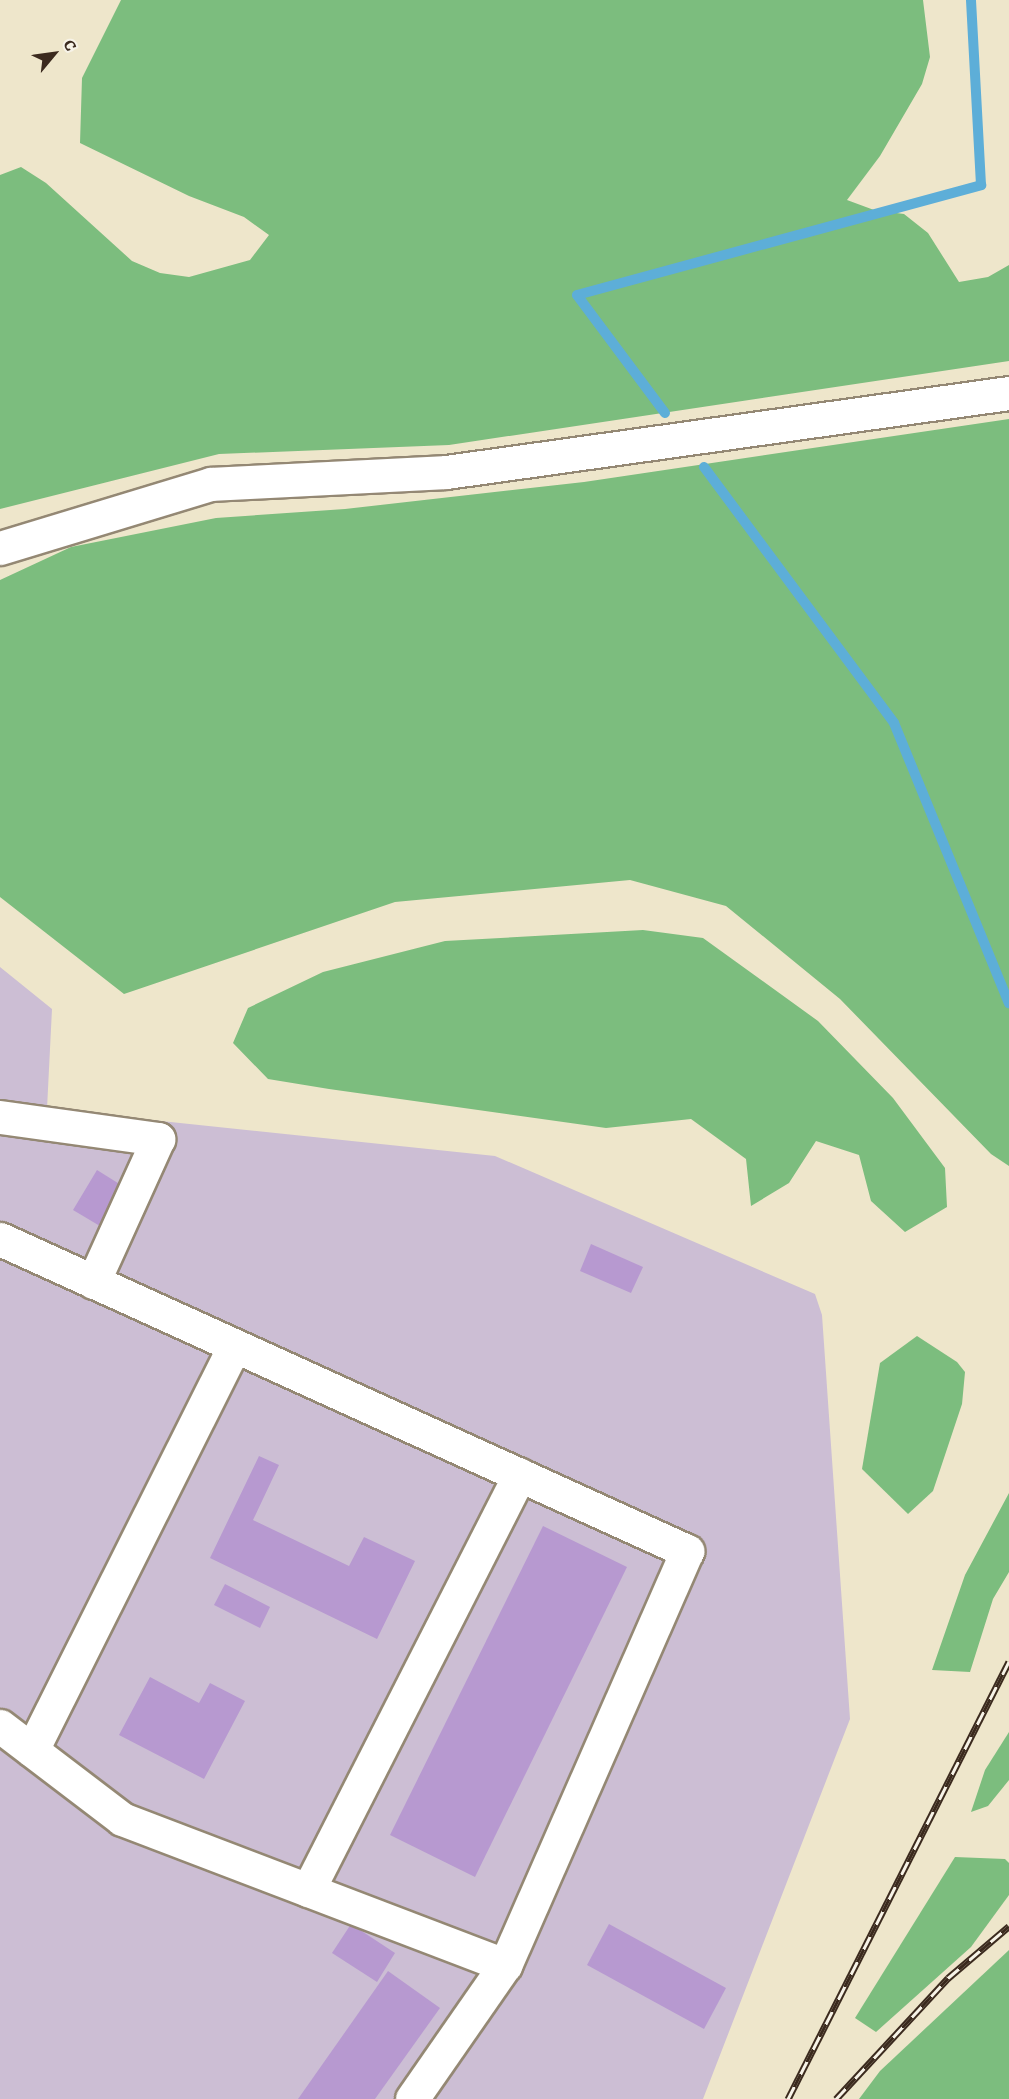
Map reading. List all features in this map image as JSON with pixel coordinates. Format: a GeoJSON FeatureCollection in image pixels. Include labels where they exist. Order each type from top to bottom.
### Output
{"type":"FeatureCollection","features":[{"type":"Feature","properties":{"kind":"street"},"geometry":{"type":"LineString","coordinates":[[0,549],[211,484],[446,472],[1009,393]]}},
{"type":"Feature","properties":{"kind":"street"},"geometry":{"type":"LineString","coordinates":[[0,1117],[158,1139],[93,1282]]}},
{"type":"Feature","properties":{"kind":"street"},"geometry":{"type":"LineString","coordinates":[[0,1239],[687,1551],[505,1965],[412,2099]]}},
{"type":"Feature","properties":{"kind":"street"},"geometry":{"type":"LineString","coordinates":[[32,1750],[234,1346]]}},
{"type":"Feature","properties":{"kind":"street"},"geometry":{"type":"LineString","coordinates":[[308,1890],[519,1475]]}},
{"type":"Feature","properties":{"kind":"street"},"geometry":{"type":"LineString","coordinates":[[0,1726],[122,1819],[505,1965]]}},
{"type":"Feature","properties":{"kind":"shaded area"},"geometry":{"type":"Polygon","coordinates":[[[0,967],[52,1009],[47,1109],[495,1156],[815,1294],[822,1315],[850,1719],[703,2099],[0,2099],[0,967]]]}},
{"type":"Feature","properties":{"kind":"green space"},"geometry":{"type":"Polygon","coordinates":[[[121,0],[923,0],[930,57],[922,84],[880,156],[847,200],[874,210],[904,214],[928,233],[959,282],[988,277],[1009,265],[1009,361],[449,445],[219,454],[0,509],[0,175],[21,167],[46,183],[132,261],[160,273],[189,277],[250,260],[269,235],[244,217],[189,196],[80,143],[82,78],[121,0]]]}},
{"type":"Feature","properties":{"kind":"green space"},"geometry":{"type":"Polygon","coordinates":[[[1009,419],[1009,1166],[991,1154],[840,999],[726,906],[630,880],[395,902],[124,994],[0,897],[0,580],[71,547],[216,518],[345,509],[584,482],[1009,419]]]}},
{"type":"Feature","properties":{"kind":"green space"},"geometry":{"type":"Polygon","coordinates":[[[643,930],[703,938],[818,1021],[893,1098],[945,1168],[947,1207],[905,1232],[871,1201],[859,1155],[816,1141],[789,1183],[751,1206],[746,1159],[691,1119],[606,1128],[268,1079],[233,1043],[248,1008],[323,972],[445,941],[643,930]]]}},
{"type":"Feature","properties":{"kind":"green space"},"geometry":{"type":"Polygon","coordinates":[[[917,1336],[957,1362],[965,1372],[962,1404],[933,1491],[908,1514],[862,1469],[880,1363],[917,1336]]]}},
{"type":"Feature","properties":{"kind":"green space"},"geometry":{"type":"Polygon","coordinates":[[[1009,1493],[1009,1572],[993,1599],[970,1672],[932,1670],[965,1575],[1009,1493]]]}},
{"type":"Feature","properties":{"kind":"green space"},"geometry":{"type":"Polygon","coordinates":[[[1009,1732],[1009,1780],[988,1806],[971,1812],[985,1770],[1009,1732]]]}},
{"type":"Feature","properties":{"kind":"green space"},"geometry":{"type":"Polygon","coordinates":[[[955,1857],[1005,1859],[1009,1863],[1009,1895],[971,1947],[876,2032],[855,2018],[955,1857]]]}},
{"type":"Feature","properties":{"kind":"green space"},"geometry":{"type":"Polygon","coordinates":[[[1009,1950],[1009,2099],[859,2099],[880,2071],[1009,1950]]]}},
{"type":"Feature","properties":{"kind":"building"},"geometry":{"type":"Polygon","coordinates":[[[97,1170],[129,1190],[105,1229],[73,1210],[97,1170]]]}},
{"type":"Feature","properties":{"kind":"building"},"geometry":{"type":"Polygon","coordinates":[[[591,1244],[643,1267],[631,1293],[580,1271],[591,1244]]]}},
{"type":"Feature","properties":{"kind":"building"},"geometry":{"type":"Polygon","coordinates":[[[259,1456],[279,1465],[253,1520],[349,1566],[364,1537],[415,1561],[377,1639],[210,1558],[259,1456]]]}},
{"type":"Feature","properties":{"kind":"building"},"geometry":{"type":"Polygon","coordinates":[[[543,1526],[627,1567],[475,1877],[390,1835],[543,1526]]]}},
{"type":"Feature","properties":{"kind":"building"},"geometry":{"type":"Polygon","coordinates":[[[225,1584],[270,1607],[260,1628],[214,1605],[225,1584]]]}},
{"type":"Feature","properties":{"kind":"building"},"geometry":{"type":"Polygon","coordinates":[[[150,1677],[199,1703],[210,1683],[245,1701],[204,1779],[119,1735],[150,1677]]]}},
{"type":"Feature","properties":{"kind":"building"},"geometry":{"type":"Polygon","coordinates":[[[351,1924],[395,1953],[377,1982],[332,1953],[351,1924]]]}},
{"type":"Feature","properties":{"kind":"building"},"geometry":{"type":"Polygon","coordinates":[[[609,1924],[726,1988],[704,2029],[587,1965],[609,1924]]]}},
{"type":"Feature","properties":{"kind":"building"},"geometry":{"type":"Polygon","coordinates":[[[388,1971],[440,2008],[375,2099],[298,2099],[388,1971]]]}},
{"type":"Feature","properties":{"kind":"waterway"},"geometry":{"type":"LineString","coordinates":[[665,413],[577,295],[981,185],[971,0]]}},
{"type":"Feature","properties":{"kind":"waterway"},"geometry":{"type":"LineString","coordinates":[[704,467],[894,723],[1009,1003]]}},
{"type":"Feature","properties":{"kind":"railway"},"geometry":{"type":"LineString","coordinates":[[788,2099],[1009,1662]]}},
{"type":"Feature","properties":{"kind":"railway"},"geometry":{"type":"LineString","coordinates":[[836,2099],[948,1978],[1009,1926]]}}]}
